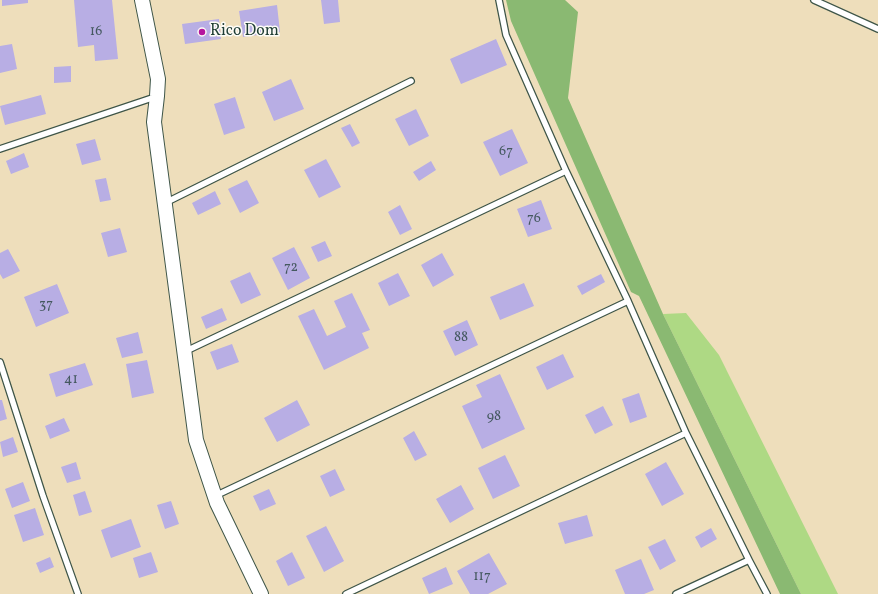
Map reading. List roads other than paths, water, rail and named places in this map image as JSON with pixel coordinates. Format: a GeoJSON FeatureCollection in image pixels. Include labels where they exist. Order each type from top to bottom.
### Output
{"type":"FeatureCollection","features":[{"type":"Feature","properties":{"kind":"street"},"geometry":{"type":"LineString","coordinates":[[144,0],[158,79],[158,96],[154,122],[196,440],[215,496],[261,594]]}},
{"type":"Feature","properties":{"kind":"lane"},"geometry":{"type":"LineString","coordinates":[[499,0],[506,35],[566,171],[628,301],[686,433],[767,594]]}},
{"type":"Feature","properties":{"kind":"lane"},"geometry":{"type":"LineString","coordinates":[[814,0],[878,29]]}},
{"type":"Feature","properties":{"kind":"lane"},"geometry":{"type":"LineString","coordinates":[[164,203],[411,81]]}},
{"type":"Feature","properties":{"kind":"lane"},"geometry":{"type":"LineString","coordinates":[[0,148],[158,96]]}},
{"type":"Feature","properties":{"kind":"lane"},"geometry":{"type":"LineString","coordinates":[[184,352],[566,171]]}},
{"type":"Feature","properties":{"kind":"lane"},"geometry":{"type":"LineString","coordinates":[[215,496],[628,301]]}},
{"type":"Feature","properties":{"kind":"lane"},"geometry":{"type":"LineString","coordinates":[[0,362],[43,496],[78,594]]}},
{"type":"Feature","properties":{"kind":"lane"},"geometry":{"type":"LineString","coordinates":[[346,594],[686,433]]}},
{"type":"Feature","properties":{"kind":"lane"},"geometry":{"type":"LineString","coordinates":[[676,594],[749,560]]}},
{"type":"Feature","properties":{"kind":"place","name":"Rico Dom"},"geometry":{"type":"Point","coordinates":[202,32]}}]}
